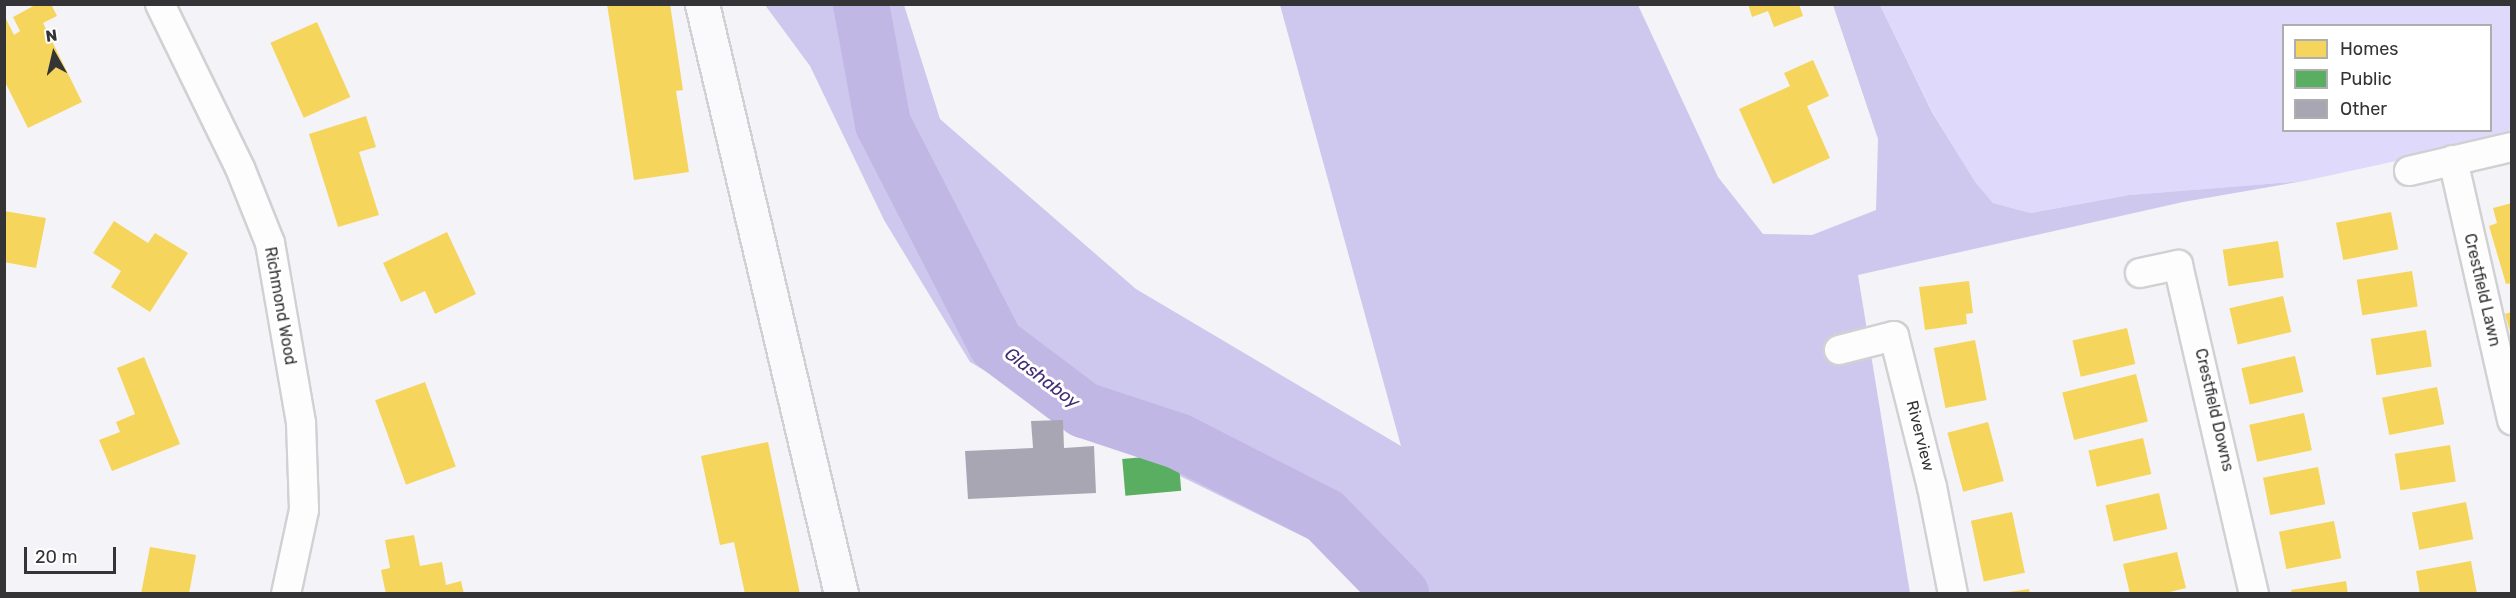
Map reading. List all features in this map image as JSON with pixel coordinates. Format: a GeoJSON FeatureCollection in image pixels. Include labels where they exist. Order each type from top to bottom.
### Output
{"type":"FeatureCollection","features":[{"type":"Feature","properties":{"kind":"main road"},"geometry":{"type":"LineString","coordinates":[[702,4],[842,594]]}},
{"type":"Feature","properties":{"kind":"street","name":"Richmond Wood"},"geometry":{"type":"LineString","coordinates":[[160,4],[240,168],[270,243],[301,423],[304,510],[286,594]]}},
{"type":"Feature","properties":{"kind":"street"},"geometry":{"type":"LineString","coordinates":[[2409,171],[2511,147]]}},
{"type":"Feature","properties":{"kind":"street","name":"Crestfield Lawn"},"geometry":{"type":"LineString","coordinates":[[2453,160],[2511,420]]}},
{"type":"Feature","properties":{"kind":"street","name":"Crestfield Downs"},"geometry":{"type":"LineString","coordinates":[[2140,273],[2178,265],[2254,594]]}},
{"type":"Feature","properties":{"kind":"street","name":"Riverview"},"geometry":{"type":"LineString","coordinates":[[1839,350],[1894,336],[1932,487],[1953,594]]}},
{"type":"Feature","properties":{"kind":"shaded area"},"geometry":{"type":"Polygon","coordinates":[[[765,5],[904,5],[940,119],[1136,289],[1401,446],[1280,5],[1638,5],[1718,177],[1763,234],[1812,235],[1876,210],[1878,139],[1833,5],[1880,5],[1932,112],[1975,182],[1993,203],[2031,213],[2129,195],[2304,181],[2183,202],[1858,275],[1910,593],[1379,593],[1349,559],[1080,427],[970,362],[884,220],[810,66],[765,5]]]}},
{"type":"Feature","properties":{"kind":"shaded area"},"geometry":{"type":"Polygon","coordinates":[[[1880,5],[2511,5],[2511,136],[2304,181],[2129,195],[2031,213],[1993,203],[1975,183],[1932,111],[1880,5]]]}},
{"type":"Feature","properties":{"kind":"building: Homes"},"geometry":{"type":"Polygon","coordinates":[[[37,4],[51,4],[57,16],[43,23],[82,102],[28,128],[4,80],[4,15],[14,35],[20,31],[13,17],[37,4]]]}},
{"type":"Feature","properties":{"kind":"building: Homes"},"geometry":{"type":"Polygon","coordinates":[[[607,4],[670,4],[683,90],[676,91],[689,172],[634,180],[607,4]]]}},
{"type":"Feature","properties":{"kind":"building: Homes"},"geometry":{"type":"Polygon","coordinates":[[[1748,4],[1799,4],[1803,16],[1774,27],[1768,11],[1752,17],[1748,4]]]}},
{"type":"Feature","properties":{"kind":"building: Homes"},"geometry":{"type":"Polygon","coordinates":[[[317,22],[350,97],[304,118],[270,43],[317,22]]]}},
{"type":"Feature","properties":{"kind":"building: Homes"},"geometry":{"type":"Polygon","coordinates":[[[1813,60],[1829,96],[1807,106],[1830,158],[1773,184],[1739,109],[1790,86],[1784,73],[1813,60]]]}},
{"type":"Feature","properties":{"kind":"building: Homes"},"geometry":{"type":"Polygon","coordinates":[[[366,116],[376,147],[359,152],[379,215],[338,227],[309,134],[366,116]]]}},
{"type":"Feature","properties":{"kind":"building: Homes"},"geometry":{"type":"Polygon","coordinates":[[[2512,203],[2512,283],[2506,284],[2489,226],[2497,223],[2493,208],[2512,203]]]}},
{"type":"Feature","properties":{"kind":"building: Homes"},"geometry":{"type":"Polygon","coordinates":[[[4,211],[46,218],[36,268],[4,262],[4,211]]]}},
{"type":"Feature","properties":{"kind":"building: Homes"},"geometry":{"type":"Polygon","coordinates":[[[2391,212],[2398,249],[2343,260],[2336,223],[2391,212]]]}},
{"type":"Feature","properties":{"kind":"building: Homes"},"geometry":{"type":"Polygon","coordinates":[[[114,221],[148,243],[155,233],[188,253],[150,312],[111,287],[121,271],[93,253],[114,221]]]}},
{"type":"Feature","properties":{"kind":"building: Homes"},"geometry":{"type":"Polygon","coordinates":[[[447,232],[476,294],[435,314],[425,291],[401,302],[383,263],[447,232]]]}},
{"type":"Feature","properties":{"kind":"building: Homes"},"geometry":{"type":"Polygon","coordinates":[[[2278,241],[2284,278],[2228,286],[2223,250],[2278,241]]]}},
{"type":"Feature","properties":{"kind":"building: Homes"},"geometry":{"type":"Polygon","coordinates":[[[2412,271],[2418,307],[2362,315],[2357,280],[2412,271]]]}},
{"type":"Feature","properties":{"kind":"building: Homes"},"geometry":{"type":"Polygon","coordinates":[[[1969,281],[1973,313],[1966,314],[1967,324],[1925,330],[1919,287],[1969,281]]]}},
{"type":"Feature","properties":{"kind":"building: Homes"},"geometry":{"type":"Polygon","coordinates":[[[2283,296],[2291,332],[2238,344],[2229,308],[2283,296]]]}},
{"type":"Feature","properties":{"kind":"building: Homes"},"geometry":{"type":"Polygon","coordinates":[[[2512,312],[2512,335],[2511,335],[2505,314],[2512,312]]]}},
{"type":"Feature","properties":{"kind":"building: Homes"},"geometry":{"type":"Polygon","coordinates":[[[2127,328],[2135,364],[2081,377],[2072,341],[2127,328]]]}},
{"type":"Feature","properties":{"kind":"building: Homes"},"geometry":{"type":"Polygon","coordinates":[[[2426,330],[2432,367],[2376,375],[2371,339],[2426,330]]]}},
{"type":"Feature","properties":{"kind":"building: Homes"},"geometry":{"type":"Polygon","coordinates":[[[1975,340],[1987,400],[1945,408],[1934,348],[1975,340]]]}},
{"type":"Feature","properties":{"kind":"building: Homes"},"geometry":{"type":"Polygon","coordinates":[[[2295,356],[2303,392],[2250,404],[2241,368],[2295,356]]]}},
{"type":"Feature","properties":{"kind":"building: Homes"},"geometry":{"type":"Polygon","coordinates":[[[144,357],[180,444],[112,471],[99,440],[120,432],[116,422],[135,414],[117,368],[144,357]]]}},
{"type":"Feature","properties":{"kind":"building: Homes"},"geometry":{"type":"Polygon","coordinates":[[[2136,374],[2148,422],[2074,440],[2062,392],[2136,374]]]}},
{"type":"Feature","properties":{"kind":"building: Homes"},"geometry":{"type":"Polygon","coordinates":[[[425,382],[456,467],[406,485],[375,400],[425,382]]]}},
{"type":"Feature","properties":{"kind":"building: Homes"},"geometry":{"type":"Polygon","coordinates":[[[2437,387],[2444,424],[2389,435],[2382,398],[2437,387]]]}},
{"type":"Feature","properties":{"kind":"building: Homes"},"geometry":{"type":"Polygon","coordinates":[[[2304,413],[2312,450],[2257,462],[2249,425],[2304,413]]]}},
{"type":"Feature","properties":{"kind":"building: Homes"},"geometry":{"type":"Polygon","coordinates":[[[1988,422],[2004,481],[1963,492],[1947,433],[1988,422]]]}},
{"type":"Feature","properties":{"kind":"building: Homes"},"geometry":{"type":"Polygon","coordinates":[[[2143,438],[2151,474],[2097,487],[2088,451],[2143,438]]]}},
{"type":"Feature","properties":{"kind":"building: Homes"},"geometry":{"type":"Polygon","coordinates":[[[768,442],[800,594],[745,594],[734,542],[720,545],[701,456],[768,442]]]}},
{"type":"Feature","properties":{"kind":"building: Homes"},"geometry":{"type":"Polygon","coordinates":[[[2450,445],[2456,482],[2400,490],[2395,454],[2450,445]]]}},
{"type":"Feature","properties":{"kind":"building: Homes"},"geometry":{"type":"Polygon","coordinates":[[[2318,467],[2325,504],[2270,515],[2263,478],[2318,467]]]}},
{"type":"Feature","properties":{"kind":"building: Homes"},"geometry":{"type":"Polygon","coordinates":[[[2159,493],[2167,529],[2114,541],[2105,505],[2159,493]]]}},
{"type":"Feature","properties":{"kind":"building: Homes"},"geometry":{"type":"Polygon","coordinates":[[[2466,502],[2473,539],[2419,550],[2412,512],[2466,502]]]}},
{"type":"Feature","properties":{"kind":"building: Homes"},"geometry":{"type":"Polygon","coordinates":[[[2012,512],[2025,573],[1984,581],[1971,521],[2012,512]]]}},
{"type":"Feature","properties":{"kind":"building: Homes"},"geometry":{"type":"Polygon","coordinates":[[[2334,521],[2341,558],[2286,569],[2279,532],[2334,521]]]}},
{"type":"Feature","properties":{"kind":"building: Homes"},"geometry":{"type":"Polygon","coordinates":[[[414,535],[420,566],[442,562],[446,585],[461,581],[464,594],[386,594],[381,570],[390,568],[385,540],[414,535]]]}},
{"type":"Feature","properties":{"kind":"building: Homes"},"geometry":{"type":"Polygon","coordinates":[[[150,547],[196,555],[189,594],[141,594],[150,547]]]}},
{"type":"Feature","properties":{"kind":"building: Homes"},"geometry":{"type":"Polygon","coordinates":[[[2177,552],[2186,588],[2162,594],[2130,594],[2123,564],[2177,552]]]}},
{"type":"Feature","properties":{"kind":"building: Homes"},"geometry":{"type":"Polygon","coordinates":[[[2471,561],[2477,594],[2420,594],[2416,571],[2471,561]]]}},
{"type":"Feature","properties":{"kind":"building: Homes"},"geometry":{"type":"Polygon","coordinates":[[[2346,581],[2348,594],[2292,594],[2291,590],[2346,581]]]}},
{"type":"Feature","properties":{"kind":"building: Homes"},"geometry":{"type":"Polygon","coordinates":[[[2029,589],[2030,594],[2010,594],[2009,592],[2029,589]]]}},
{"type":"Feature","properties":{"kind":"building: Public"},"geometry":{"type":"Polygon","coordinates":[[[1178,454],[1181,491],[1125,496],[1122,459],[1178,454]]]}},
{"type":"Feature","properties":{"kind":"building: Other"},"geometry":{"type":"Polygon","coordinates":[[[1063,420],[1064,448],[1094,446],[1096,493],[968,499],[965,451],[1033,448],[1031,421],[1063,420]]]}},
{"type":"Feature","properties":{"kind":"waterway","name":"Glashaboy"},"geometry":{"type":"LineString","coordinates":[[861,4],[883,124],[996,344],[1084,410],[1178,441],[1325,516],[1401,594]]}}]}
